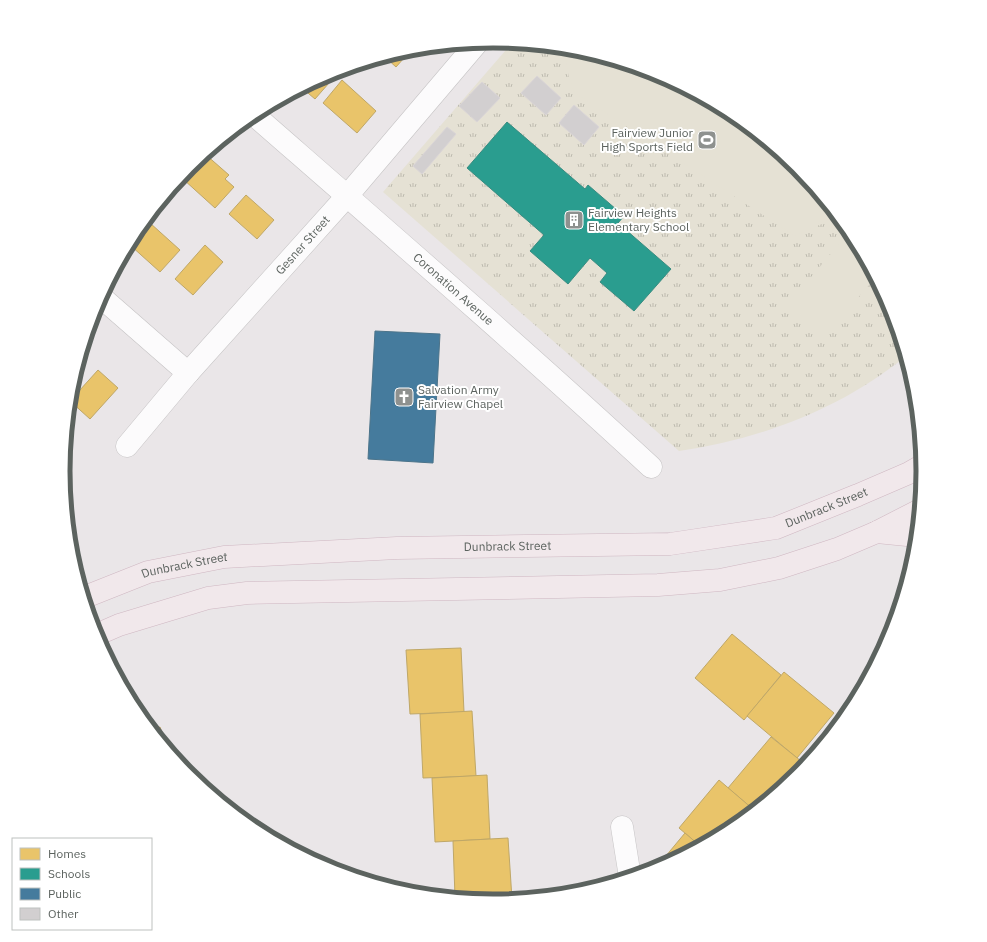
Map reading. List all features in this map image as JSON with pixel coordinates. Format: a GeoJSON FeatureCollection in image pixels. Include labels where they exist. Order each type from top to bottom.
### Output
{"type":"FeatureCollection","features":[{"type":"Feature","properties":{"kind":"main road","name":"Dunbrack Street"},"geometry":{"type":"LineString","coordinates":[[89,595],[148,572],[224,557],[397,548],[670,544],[776,528],[858,496],[916,469]]}},
{"type":"Feature","properties":{"kind":"main road"},"geometry":{"type":"LineString","coordinates":[[103,632],[119,625],[208,598],[247,593],[658,585],[720,580],[779,568],[837,548],[877,532],[914,513]]}},
{"type":"Feature","properties":{"kind":"main road"},"geometry":{"type":"LineString","coordinates":[[877,532],[911,535]]}},
{"type":"Feature","properties":{"kind":"street","name":"Gesner Street"},"geometry":{"type":"LineString","coordinates":[[127,446],[188,373],[346,196],[472,49]]}},
{"type":"Feature","properties":{"kind":"street","name":"Coronation Avenue"},"geometry":{"type":"LineString","coordinates":[[258,119],[366,212],[651,467]]}},
{"type":"Feature","properties":{"kind":"street"},"geometry":{"type":"LineString","coordinates":[[106,302],[188,373]]}},
{"type":"Feature","properties":{"kind":"street"},"geometry":{"type":"LineString","coordinates":[[622,827],[629,872]]}},
{"type":"Feature","properties":{"kind":"green space"},"geometry":{"type":"Polygon","coordinates":[[[507,48],[576,56],[629,70],[681,92],[729,119],[772,153],[812,192],[845,236],[873,284],[894,335],[901,360],[855,392],[799,419],[740,439],[679,451],[383,192],[507,48]]]}},
{"type":"Feature","properties":{"kind":"green space","name":"Fairview Junior High Sports Field"},"geometry":{"type":"Polygon","coordinates":[[[567,55],[576,56],[629,70],[681,92],[729,119],[751,135],[793,172],[812,192],[832,217],[824,223],[795,236],[575,93],[568,71],[567,55]]]}},
{"type":"Feature","properties":{"kind":"green space"},"geometry":{"type":"Polygon","coordinates":[[[845,237],[872,282],[822,340],[785,308],[845,237]]]}},
{"type":"Feature","properties":{"kind":"building: Homes"},"geometry":{"type":"Polygon","coordinates":[[[404,57],[396,67],[389,61],[404,57]]]}},
{"type":"Feature","properties":{"kind":"building: Homes"},"geometry":{"type":"Polygon","coordinates":[[[331,80],[315,99],[306,92],[331,80]]]}},
{"type":"Feature","properties":{"kind":"building: Homes"},"geometry":{"type":"Polygon","coordinates":[[[342,80],[376,111],[357,133],[323,103],[342,80]]]}},
{"type":"Feature","properties":{"kind":"building: Homes"},"geometry":{"type":"Polygon","coordinates":[[[210,158],[229,175],[225,179],[234,187],[215,208],[185,181],[210,158]]]}},
{"type":"Feature","properties":{"kind":"building: Homes"},"geometry":{"type":"Polygon","coordinates":[[[246,195],[274,220],[257,239],[229,214],[246,195]]]}},
{"type":"Feature","properties":{"kind":"building: Homes"},"geometry":{"type":"Polygon","coordinates":[[[151,224],[180,250],[160,272],[134,248],[151,224]]]}},
{"type":"Feature","properties":{"kind":"building: Homes"},"geometry":{"type":"Polygon","coordinates":[[[205,245],[223,262],[193,295],[175,279],[205,245]]]}},
{"type":"Feature","properties":{"kind":"building: Homes"},"geometry":{"type":"Polygon","coordinates":[[[98,370],[118,388],[90,419],[76,406],[78,392],[98,370]]]}},
{"type":"Feature","properties":{"kind":"building: Homes"},"geometry":{"type":"Polygon","coordinates":[[[732,634],[781,675],[744,720],[695,678],[732,634]]]}},
{"type":"Feature","properties":{"kind":"building: Homes"},"geometry":{"type":"Polygon","coordinates":[[[461,648],[464,712],[410,714],[406,650],[461,648]]]}},
{"type":"Feature","properties":{"kind":"building: Homes"},"geometry":{"type":"Polygon","coordinates":[[[784,672],[834,713],[797,758],[747,716],[784,672]]]}},
{"type":"Feature","properties":{"kind":"building: Homes"},"geometry":{"type":"Polygon","coordinates":[[[472,711],[476,776],[423,778],[420,714],[472,711]]]}},
{"type":"Feature","properties":{"kind":"building: Homes"},"geometry":{"type":"Polygon","coordinates":[[[160,727],[163,735],[158,729],[160,727]]]}},
{"type":"Feature","properties":{"kind":"building: Homes"},"geometry":{"type":"Polygon","coordinates":[[[771,737],[801,761],[751,807],[728,788],[771,737]]]}},
{"type":"Feature","properties":{"kind":"building: Homes"},"geometry":{"type":"Polygon","coordinates":[[[487,775],[490,839],[435,842],[432,778],[487,775]]]}},
{"type":"Feature","properties":{"kind":"building: Homes"},"geometry":{"type":"Polygon","coordinates":[[[719,780],[751,807],[729,823],[696,842],[679,828],[719,780]]]}},
{"type":"Feature","properties":{"kind":"building: Homes"},"geometry":{"type":"Polygon","coordinates":[[[685,833],[696,842],[681,850],[664,858],[685,833]]]}},
{"type":"Feature","properties":{"kind":"building: Homes"},"geometry":{"type":"Polygon","coordinates":[[[508,838],[512,893],[455,892],[453,841],[508,838]]]}},
{"type":"Feature","properties":{"kind":"building: Schools","name":"Fairview Heights Elementary School"},"geometry":{"type":"Polygon","coordinates":[[[507,122],[585,189],[588,185],[624,216],[618,223],[671,269],[634,311],[600,282],[607,273],[590,258],[568,284],[530,251],[544,235],[467,168],[507,122]]]}},
{"type":"Feature","properties":{"kind":"building: Public","name":"Salvation Army Fairview Chapel"},"geometry":{"type":"Polygon","coordinates":[[[375,331],[440,334],[433,463],[368,459],[375,331]]]}},
{"type":"Feature","properties":{"kind":"building: Other"},"geometry":{"type":"Polygon","coordinates":[[[537,76],[561,98],[546,115],[521,93],[537,76]]]}},
{"type":"Feature","properties":{"kind":"building: Other"},"geometry":{"type":"Polygon","coordinates":[[[482,82],[500,98],[477,122],[459,106],[482,82]]]}},
{"type":"Feature","properties":{"kind":"building: Other"},"geometry":{"type":"Polygon","coordinates":[[[574,105],[599,127],[584,145],[559,123],[574,105]]]}},
{"type":"Feature","properties":{"kind":"building: Other"},"geometry":{"type":"Polygon","coordinates":[[[447,127],[456,134],[422,174],[413,166],[447,127]]]}},
{"type":"Feature","properties":{"kind":"place","name":"Fairview Junior High Sports Field"},"geometry":{"type":"Point","coordinates":[707,140]}},
{"type":"Feature","properties":{"kind":"place","name":"Fairview Heights Elementary School"},"geometry":{"type":"Point","coordinates":[574,220]}},
{"type":"Feature","properties":{"kind":"place","name":"Salvation Army Fairview Chapel"},"geometry":{"type":"Point","coordinates":[404,397]}}]}
